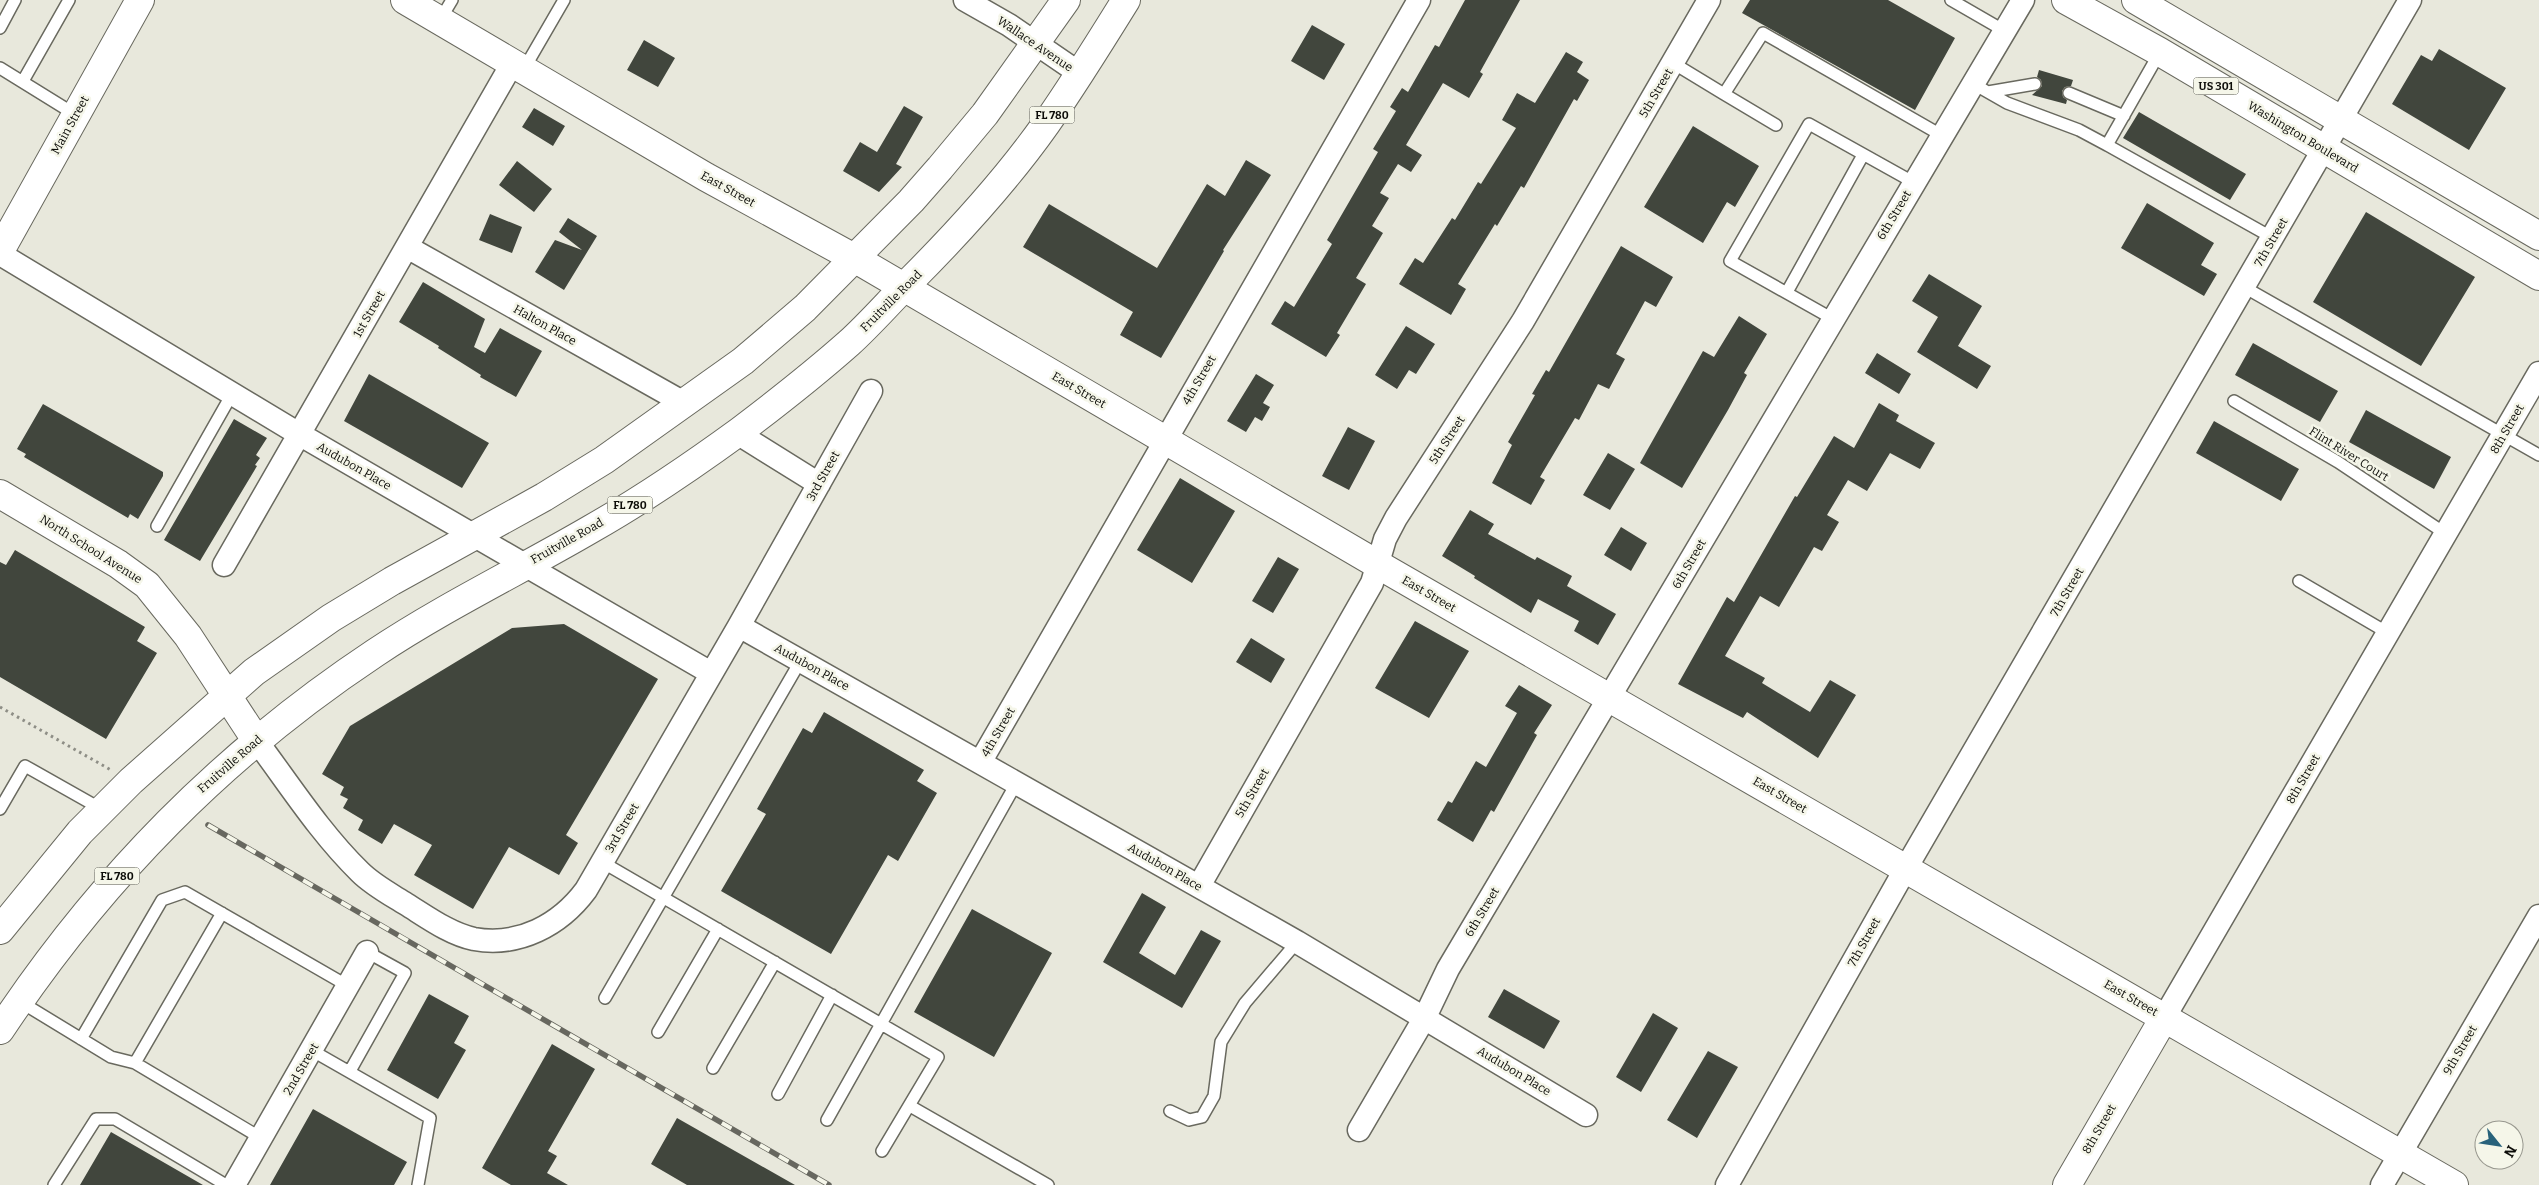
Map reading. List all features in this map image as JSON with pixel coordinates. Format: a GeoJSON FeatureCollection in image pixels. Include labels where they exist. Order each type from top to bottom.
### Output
{"type":"FeatureCollection","features":[{"type":"Feature","properties":{"kind":"main road","name":"Main Street"},"geometry":{"type":"LineString","coordinates":[[0,253],[140,0]]}},
{"type":"Feature","properties":{"kind":"main road","name":"East Street"},"geometry":{"type":"LineString","coordinates":[[405,0],[446,10],[518,66],[706,177],[854,258],[1377,564],[1610,696],[2454,1185]]}},
{"type":"Feature","properties":{"kind":"main road"},"geometry":{"type":"LineString","coordinates":[[0,930],[80,832],[131,782],[254,672],[331,618],[392,581],[476,535],[604,460],[742,361],[805,308],[911,201],[940,168],[985,114],[1036,45],[1066,0]]}},
{"type":"Feature","properties":{"kind":"main road","name":"Fruitville Road"},"geometry":{"type":"LineString","coordinates":[[0,1030],[70,932],[126,865],[179,809],[256,740],[299,705],[377,651],[525,565],[590,530],[650,493],[737,433],[851,341],[957,234],[986,201],[1045,125],[1126,0]]}},
{"type":"Feature","properties":{"kind":"main road","name":"Washington Boulevard"},"geometry":{"type":"LineString","coordinates":[[2066,0],[2160,52],[2539,276]]}},
{"type":"Feature","properties":{"kind":"main road","name":"US 301"},"geometry":{"type":"LineString","coordinates":[[2136,0],[2539,236]]}},
{"type":"Feature","properties":{"kind":"main road","name":"North School Avenue"},"geometry":{"type":"LineString","coordinates":[[0,494],[111,559],[147,585],[183,628],[256,740]]}},
{"type":"Feature","properties":{"kind":"main road","name":"8th Street"},"geometry":{"type":"LineString","coordinates":[[2067,1185],[2164,1018]]}},
{"type":"Feature","properties":{"kind":"street","name":"Wallace Avenue"},"geometry":{"type":"LineString","coordinates":[[965,0],[1009,25],[1079,73]]}},
{"type":"Feature","properties":{"kind":"street","name":"4th Street"},"geometry":{"type":"LineString","coordinates":[[981,761],[1420,0]]}},
{"type":"Feature","properties":{"kind":"street","name":"5th Street"},"geometry":{"type":"LineString","coordinates":[[1198,886],[1372,583],[1385,539],[1396,518],[1523,321],[1709,0]]}},
{"type":"Feature","properties":{"kind":"street","name":"6th Street"},"geometry":{"type":"LineString","coordinates":[[1359,1130],[1425,1017],[1448,969],[1913,182],[1942,135],[1980,88],[2003,30],[2023,0]]}},
{"type":"Feature","properties":{"kind":"street","name":"7th Street"},"geometry":{"type":"LineString","coordinates":[[1727,1185],[1906,868],[2410,0]]}},
{"type":"Feature","properties":{"kind":"street","name":"1st Street"},"geometry":{"type":"LineString","coordinates":[[224,565],[407,247],[518,66]]}},
{"type":"Feature","properties":{"kind":"street","name":"Halton Place"},"geometry":{"type":"LineString","coordinates":[[407,247],[684,403]]}},
{"type":"Feature","properties":{"kind":"street","name":"Audubon Place"},"geometry":{"type":"LineString","coordinates":[[0,253],[299,434],[711,673]]}},
{"type":"Feature","properties":{"kind":"street","name":"8th Street"},"geometry":{"type":"LineString","coordinates":[[2164,1018],[2539,373]]}},
{"type":"Feature","properties":{"kind":"street","name":"3rd Street"},"geometry":{"type":"LineString","coordinates":[[256,740],[329,836],[362,874],[413,908],[456,933],[474,939],[499,940],[533,933],[554,922],[575,905],[602,862],[739,626],[871,391]]}},
{"type":"Feature","properties":{"kind":"street"},"geometry":{"type":"LineString","coordinates":[[737,433],[819,484]]}},
{"type":"Feature","properties":{"kind":"street","name":"Audubon Place"},"geometry":{"type":"LineString","coordinates":[[739,626],[981,761],[1297,942],[1586,1115]]}},
{"type":"Feature","properties":{"kind":"street","name":"9th Street"},"geometry":{"type":"LineString","coordinates":[[2382,1185],[2539,916]]}},
{"type":"Feature","properties":{"kind":"street","name":"2nd Street"},"geometry":{"type":"LineString","coordinates":[[234,1185],[367,952]]}},
{"type":"Feature","properties":{"kind":"lane"},"geometry":{"type":"LineString","coordinates":[[0,28],[16,0]]}},
{"type":"Feature","properties":{"kind":"lane"},"geometry":{"type":"LineString","coordinates":[[22,81],[69,0]]}},
{"type":"Feature","properties":{"kind":"lane"},"geometry":{"type":"LineString","coordinates":[[518,66],[564,0]]}},
{"type":"Feature","properties":{"kind":"lane"},"geometry":{"type":"LineString","coordinates":[[1952,0],[2003,30]]}},
{"type":"Feature","properties":{"kind":"lane"},"geometry":{"type":"LineString","coordinates":[[1724,94],[1763,33],[1942,135]]}},
{"type":"Feature","properties":{"kind":"lane"},"geometry":{"type":"LineString","coordinates":[[2107,145],[2160,52]]}},
{"type":"Feature","properties":{"kind":"lane"},"geometry":{"type":"LineString","coordinates":[[1673,63],[1776,125]]}},
{"type":"Feature","properties":{"kind":"lane"},"geometry":{"type":"LineString","coordinates":[[0,68],[76,115]]}},
{"type":"Feature","properties":{"kind":"lane"},"geometry":{"type":"LineString","coordinates":[[1980,88],[2036,84]]}},
{"type":"Feature","properties":{"kind":"lane"},"geometry":{"type":"LineString","coordinates":[[1980,88],[2007,103],[2079,130],[2273,238]]}},
{"type":"Feature","properties":{"kind":"lane"},"geometry":{"type":"LineString","coordinates":[[2069,94],[2124,116]]}},
{"type":"Feature","properties":{"kind":"lane"},"geometry":{"type":"LineString","coordinates":[[1833,318],[1730,261],[1809,124],[1913,182]]}},
{"type":"Feature","properties":{"kind":"lane"},"geometry":{"type":"LineString","coordinates":[[1787,292],[1864,155]]}},
{"type":"Feature","properties":{"kind":"lane"},"geometry":{"type":"LineString","coordinates":[[2244,287],[2539,455]]}},
{"type":"Feature","properties":{"kind":"lane"},"geometry":{"type":"LineString","coordinates":[[156,526],[232,394]]}},
{"type":"Feature","properties":{"kind":"lane","name":"Flint River Court"},"geometry":{"type":"LineString","coordinates":[[2234,401],[2338,462],[2446,534]]}},
{"type":"Feature","properties":{"kind":"lane"},"geometry":{"type":"LineString","coordinates":[[2299,581],[2388,634]]}},
{"type":"Feature","properties":{"kind":"lane"},"geometry":{"type":"LineString","coordinates":[[605,998],[800,660]]}},
{"type":"Feature","properties":{"kind":"lane"},"geometry":{"type":"LineString","coordinates":[[0,809],[25,766],[103,810]]}},
{"type":"Feature","properties":{"kind":"lane"},"geometry":{"type":"LineString","coordinates":[[827,1120],[1017,782]]}},
{"type":"Feature","properties":{"kind":"lane"},"geometry":{"type":"LineString","coordinates":[[602,862],[938,1057],[882,1151]]}},
{"type":"Feature","properties":{"kind":"lane"},"geometry":{"type":"LineString","coordinates":[[81,1039],[162,900],[185,892],[348,986]]}},
{"type":"Feature","properties":{"kind":"lane"},"geometry":{"type":"LineString","coordinates":[[135,1064],[222,913]]}},
{"type":"Feature","properties":{"kind":"lane"},"geometry":{"type":"LineString","coordinates":[[658,1032],[718,929]]}},
{"type":"Feature","properties":{"kind":"lane"},"geometry":{"type":"LineString","coordinates":[[1170,1111],[1189,1120],[1202,1116],[1214,1096],[1221,1042],[1245,1003],[1297,942]]}},
{"type":"Feature","properties":{"kind":"lane"},"geometry":{"type":"LineString","coordinates":[[350,1072],[405,973],[367,952]]}},
{"type":"Feature","properties":{"kind":"lane"},"geometry":{"type":"LineString","coordinates":[[713,1068],[775,962]]}},
{"type":"Feature","properties":{"kind":"lane"},"geometry":{"type":"LineString","coordinates":[[778,1094],[832,995]]}},
{"type":"Feature","properties":{"kind":"lane"},"geometry":{"type":"LineString","coordinates":[[19,1001],[111,1057],[135,1064],[261,1138]]}},
{"type":"Feature","properties":{"kind":"lane"},"geometry":{"type":"LineString","coordinates":[[311,1050],[430,1118],[418,1185]]}},
{"type":"Feature","properties":{"kind":"lane"},"geometry":{"type":"LineString","coordinates":[[910,1106],[1048,1185]]}},
{"type":"Feature","properties":{"kind":"lane"},"geometry":{"type":"LineString","coordinates":[[54,1185],[96,1119],[115,1119],[226,1185]]}},
{"type":"Feature","properties":{"kind":"path"},"geometry":{"type":"LineString","coordinates":[[0,707],[131,782]]}},
{"type":"Feature","properties":{"kind":"building"},"geometry":{"type":"Polygon","coordinates":[[[1465,0],[1520,0],[1480,72],[1483,74],[1469,98],[1443,83],[1406,145],[1422,155],[1411,172],[1398,164],[1380,193],[1389,198],[1372,226],[1383,233],[1356,278],[1366,284],[1337,333],[1340,335],[1326,357],[1271,324],[1285,301],[1294,307],[1332,244],[1327,240],[1378,152],[1373,149],[1396,111],[1390,107],[1402,88],[1408,92],[1435,45],[1439,47],[1465,0]]]}},
{"type":"Feature","properties":{"kind":"building"},"geometry":{"type":"Polygon","coordinates":[[[1750,0],[1888,0],[1955,38],[1915,110],[1742,13],[1750,0]]]}},
{"type":"Feature","properties":{"kind":"building"},"geometry":{"type":"Polygon","coordinates":[[[1312,25],[1345,44],[1324,80],[1291,61],[1312,25]]]}},
{"type":"Feature","properties":{"kind":"building"},"geometry":{"type":"Polygon","coordinates":[[[644,40],[675,58],[658,87],[627,70],[644,40]]]}},
{"type":"Feature","properties":{"kind":"building"},"geometry":{"type":"Polygon","coordinates":[[[2439,49],[2506,88],[2469,150],[2392,104],[2421,55],[2432,61],[2439,49]]]}},
{"type":"Feature","properties":{"kind":"building"},"geometry":{"type":"Polygon","coordinates":[[[1566,52],[1583,62],[1577,72],[1589,80],[1577,101],[1574,99],[1524,188],[1521,186],[1458,284],[1466,289],[1451,315],[1399,284],[1415,258],[1423,263],[1452,218],[1455,220],[1478,182],[1481,184],[1516,128],[1502,120],[1517,93],[1535,103],[1566,52]]]}},
{"type":"Feature","properties":{"kind":"building"},"geometry":{"type":"Polygon","coordinates":[[[2039,70],[2073,80],[2071,86],[2065,87],[2062,91],[2063,97],[2067,100],[2066,104],[2032,95],[2042,86],[2041,80],[2037,77],[2039,70]]]}},
{"type":"Feature","properties":{"kind":"building"},"geometry":{"type":"Polygon","coordinates":[[[904,106],[923,117],[896,164],[902,167],[879,192],[843,171],[860,142],[877,152],[904,106]]]}},
{"type":"Feature","properties":{"kind":"building"},"geometry":{"type":"Polygon","coordinates":[[[534,108],[565,126],[553,146],[522,127],[534,108]]]}},
{"type":"Feature","properties":{"kind":"building"},"geometry":{"type":"Polygon","coordinates":[[[2139,112],[2246,174],[2230,200],[2123,138],[2139,112]]]}},
{"type":"Feature","properties":{"kind":"building"},"geometry":{"type":"Polygon","coordinates":[[[1693,126],[1759,166],[1735,207],[1727,202],[1703,243],[1644,207],[1693,126]]]}},
{"type":"Feature","properties":{"kind":"building"},"geometry":{"type":"Polygon","coordinates":[[[1246,160],[1271,175],[1223,250],[1161,358],[1120,335],[1133,312],[1023,247],[1049,204],[1157,268],[1207,184],[1225,196],[1246,160]]]}},
{"type":"Feature","properties":{"kind":"building"},"geometry":{"type":"Polygon","coordinates":[[[517,161],[552,189],[534,212],[499,185],[517,161]]]}},
{"type":"Feature","properties":{"kind":"building"},"geometry":{"type":"Polygon","coordinates":[[[2147,203],[2214,243],[2201,265],[2217,274],[2204,296],[2121,248],[2147,203]]]}},
{"type":"Feature","properties":{"kind":"building"},"geometry":{"type":"Polygon","coordinates":[[[2366,212],[2475,277],[2421,366],[2313,302],[2366,212]]]}},
{"type":"Feature","properties":{"kind":"building"},"geometry":{"type":"Polygon","coordinates":[[[490,214],[522,227],[512,253],[479,240],[490,214]]]}},
{"type":"Feature","properties":{"kind":"building"},"geometry":{"type":"Polygon","coordinates":[[[568,218],[597,236],[564,290],[535,272],[555,240],[582,250],[559,232],[568,218]]]}},
{"type":"Feature","properties":{"kind":"building"},"geometry":{"type":"Polygon","coordinates":[[[1621,246],[1673,277],[1656,307],[1645,301],[1616,354],[1625,359],[1609,389],[1598,384],[1579,420],[1575,418],[1540,477],[1545,480],[1531,505],[1492,483],[1512,445],[1508,442],[1535,395],[1532,394],[1546,370],[1549,372],[1621,246]]]}},
{"type":"Feature","properties":{"kind":"building"},"geometry":{"type":"Polygon","coordinates":[[[1929,274],[1982,306],[1958,346],[1991,366],[1977,389],[1917,352],[1938,317],[1912,301],[1929,274]]]}},
{"type":"Feature","properties":{"kind":"building"},"geometry":{"type":"Polygon","coordinates":[[[423,282],[485,319],[474,347],[485,353],[500,328],[542,351],[516,397],[480,377],[481,375],[438,348],[439,346],[399,322],[423,282]]]}},
{"type":"Feature","properties":{"kind":"building"},"geometry":{"type":"Polygon","coordinates":[[[1739,316],[1767,334],[1744,373],[1747,375],[1728,410],[1682,488],[1640,463],[1703,351],[1714,357],[1739,316]]]}},
{"type":"Feature","properties":{"kind":"building"},"geometry":{"type":"Polygon","coordinates":[[[1406,326],[1435,344],[1416,374],[1409,370],[1397,389],[1375,375],[1406,326]]]}},
{"type":"Feature","properties":{"kind":"building"},"geometry":{"type":"Polygon","coordinates":[[[2253,343],[2338,391],[2320,422],[2235,375],[2253,343]]]}},
{"type":"Feature","properties":{"kind":"building"},"geometry":{"type":"Polygon","coordinates":[[[1877,353],[1911,374],[1899,394],[1865,373],[1877,353]]]}},
{"type":"Feature","properties":{"kind":"building"},"geometry":{"type":"Polygon","coordinates":[[[369,374],[489,443],[462,488],[344,421],[369,374]]]}},
{"type":"Feature","properties":{"kind":"building"},"geometry":{"type":"Polygon","coordinates":[[[1256,374],[1274,385],[1263,403],[1270,407],[1262,421],[1255,417],[1246,432],[1227,421],[1256,374]]]}},
{"type":"Feature","properties":{"kind":"building"},"geometry":{"type":"Polygon","coordinates":[[[1879,403],[1899,415],[1896,421],[1935,443],[1920,469],[1890,453],[1867,491],[1848,480],[1827,515],[1839,522],[1822,551],[1814,547],[1779,607],[1760,596],[1725,656],[1765,678],[1762,683],[1810,712],[1830,680],[1856,695],[1818,758],[1747,712],[1743,718],[1678,684],[1727,597],[1734,602],[1795,496],[1797,497],[1834,436],[1854,448],[1879,403]]]}},
{"type":"Feature","properties":{"kind":"building"},"geometry":{"type":"Polygon","coordinates":[[[43,404],[163,472],[163,476],[138,519],[130,514],[128,518],[24,457],[26,454],[17,449],[43,404]]]}},
{"type":"Feature","properties":{"kind":"building"},"geometry":{"type":"Polygon","coordinates":[[[2366,410],[2451,457],[2434,489],[2349,442],[2366,410]]]}},
{"type":"Feature","properties":{"kind":"building"},"geometry":{"type":"Polygon","coordinates":[[[234,419],[267,438],[256,455],[260,458],[255,465],[257,466],[200,561],[164,540],[234,419]]]}},
{"type":"Feature","properties":{"kind":"building"},"geometry":{"type":"Polygon","coordinates":[[[2214,421],[2299,469],[2281,501],[2196,453],[2214,421]]]}},
{"type":"Feature","properties":{"kind":"building"},"geometry":{"type":"Polygon","coordinates":[[[1348,427],[1375,441],[1349,490],[1322,476],[1348,427]]]}},
{"type":"Feature","properties":{"kind":"building"},"geometry":{"type":"Polygon","coordinates":[[[1608,453],[1635,469],[1610,510],[1583,495],[1608,453]]]}},
{"type":"Feature","properties":{"kind":"building"},"geometry":{"type":"Polygon","coordinates":[[[1180,478],[1235,511],[1192,583],[1137,550],[1180,478]]]}},
{"type":"Feature","properties":{"kind":"building"},"geometry":{"type":"Polygon","coordinates":[[[1470,510],[1494,524],[1488,534],[1535,560],[1537,557],[1572,576],[1567,586],[1616,614],[1598,645],[1574,631],[1579,621],[1538,599],[1531,613],[1442,556],[1470,510]]]}},
{"type":"Feature","properties":{"kind":"building"},"geometry":{"type":"Polygon","coordinates":[[[1621,527],[1647,543],[1631,571],[1604,555],[1621,527]]]}},
{"type":"Feature","properties":{"kind":"building"},"geometry":{"type":"Polygon","coordinates":[[[15,550],[145,627],[137,641],[157,653],[106,739],[0,677],[0,562],[6,565],[15,550]]]}},
{"type":"Feature","properties":{"kind":"building"},"geometry":{"type":"Polygon","coordinates":[[[1278,557],[1299,569],[1273,613],[1252,601],[1278,557]]]}},
{"type":"Feature","properties":{"kind":"building"},"geometry":{"type":"Polygon","coordinates":[[[1415,621],[1469,651],[1429,718],[1375,688],[1415,621]]]}},
{"type":"Feature","properties":{"kind":"building"},"geometry":{"type":"Polygon","coordinates":[[[564,624],[658,679],[566,835],[578,843],[559,875],[509,847],[473,909],[414,875],[432,845],[394,824],[382,844],[358,830],[363,820],[343,808],[348,799],[340,795],[344,787],[322,774],[350,726],[512,628],[564,624]]]}},
{"type":"Feature","properties":{"kind":"building"},"geometry":{"type":"Polygon","coordinates":[[[1251,638],[1285,659],[1271,683],[1236,662],[1251,638]]]}},
{"type":"Feature","properties":{"kind":"building"},"geometry":{"type":"Polygon","coordinates":[[[1519,685],[1552,705],[1534,733],[1537,735],[1494,812],[1491,810],[1473,842],[1437,820],[1448,801],[1452,803],[1476,761],[1486,767],[1517,713],[1505,706],[1519,685]]]}},
{"type":"Feature","properties":{"kind":"building"},"geometry":{"type":"Polygon","coordinates":[[[824,712],[924,770],[917,781],[937,793],[898,861],[888,855],[831,954],[721,891],[766,814],[757,809],[803,728],[812,733],[824,712]]]}},
{"type":"Feature","properties":{"kind":"building"},"geometry":{"type":"Polygon","coordinates":[[[1142,893],[1166,907],[1139,953],[1175,975],[1201,930],[1221,941],[1182,1008],[1103,962],[1142,893]]]}},
{"type":"Feature","properties":{"kind":"building"},"geometry":{"type":"Polygon","coordinates":[[[972,909],[1052,953],[994,1057],[914,1012],[972,909]]]}},
{"type":"Feature","properties":{"kind":"building"},"geometry":{"type":"Polygon","coordinates":[[[1504,989],[1560,1021],[1544,1049],[1488,1017],[1504,989]]]}},
{"type":"Feature","properties":{"kind":"building"},"geometry":{"type":"Polygon","coordinates":[[[429,994],[469,1016],[454,1043],[466,1050],[438,1099],[387,1070],[429,994]]]}},
{"type":"Feature","properties":{"kind":"building"},"geometry":{"type":"Polygon","coordinates":[[[1653,1013],[1678,1028],[1641,1092],[1616,1077],[1653,1013]]]}},
{"type":"Feature","properties":{"kind":"building"},"geometry":{"type":"Polygon","coordinates":[[[552,1044],[595,1069],[548,1151],[557,1156],[547,1173],[568,1185],[511,1185],[482,1168],[552,1044]]]}},
{"type":"Feature","properties":{"kind":"building"},"geometry":{"type":"Polygon","coordinates":[[[1708,1051],[1738,1067],[1697,1138],[1667,1120],[1708,1051]]]}},
{"type":"Feature","properties":{"kind":"building"},"geometry":{"type":"Polygon","coordinates":[[[313,1109],[407,1162],[394,1185],[270,1185],[313,1109]]]}},
{"type":"Feature","properties":{"kind":"building"},"geometry":{"type":"Polygon","coordinates":[[[677,1118],[795,1185],[687,1185],[651,1164],[677,1118]]]}},
{"type":"Feature","properties":{"kind":"building"},"geometry":{"type":"Polygon","coordinates":[[[111,1132],[203,1185],[80,1185],[111,1132]]]}},
{"type":"Feature","properties":{"kind":"railway"},"geometry":{"type":"LineString","coordinates":[[208,825],[829,1185]]}}]}
